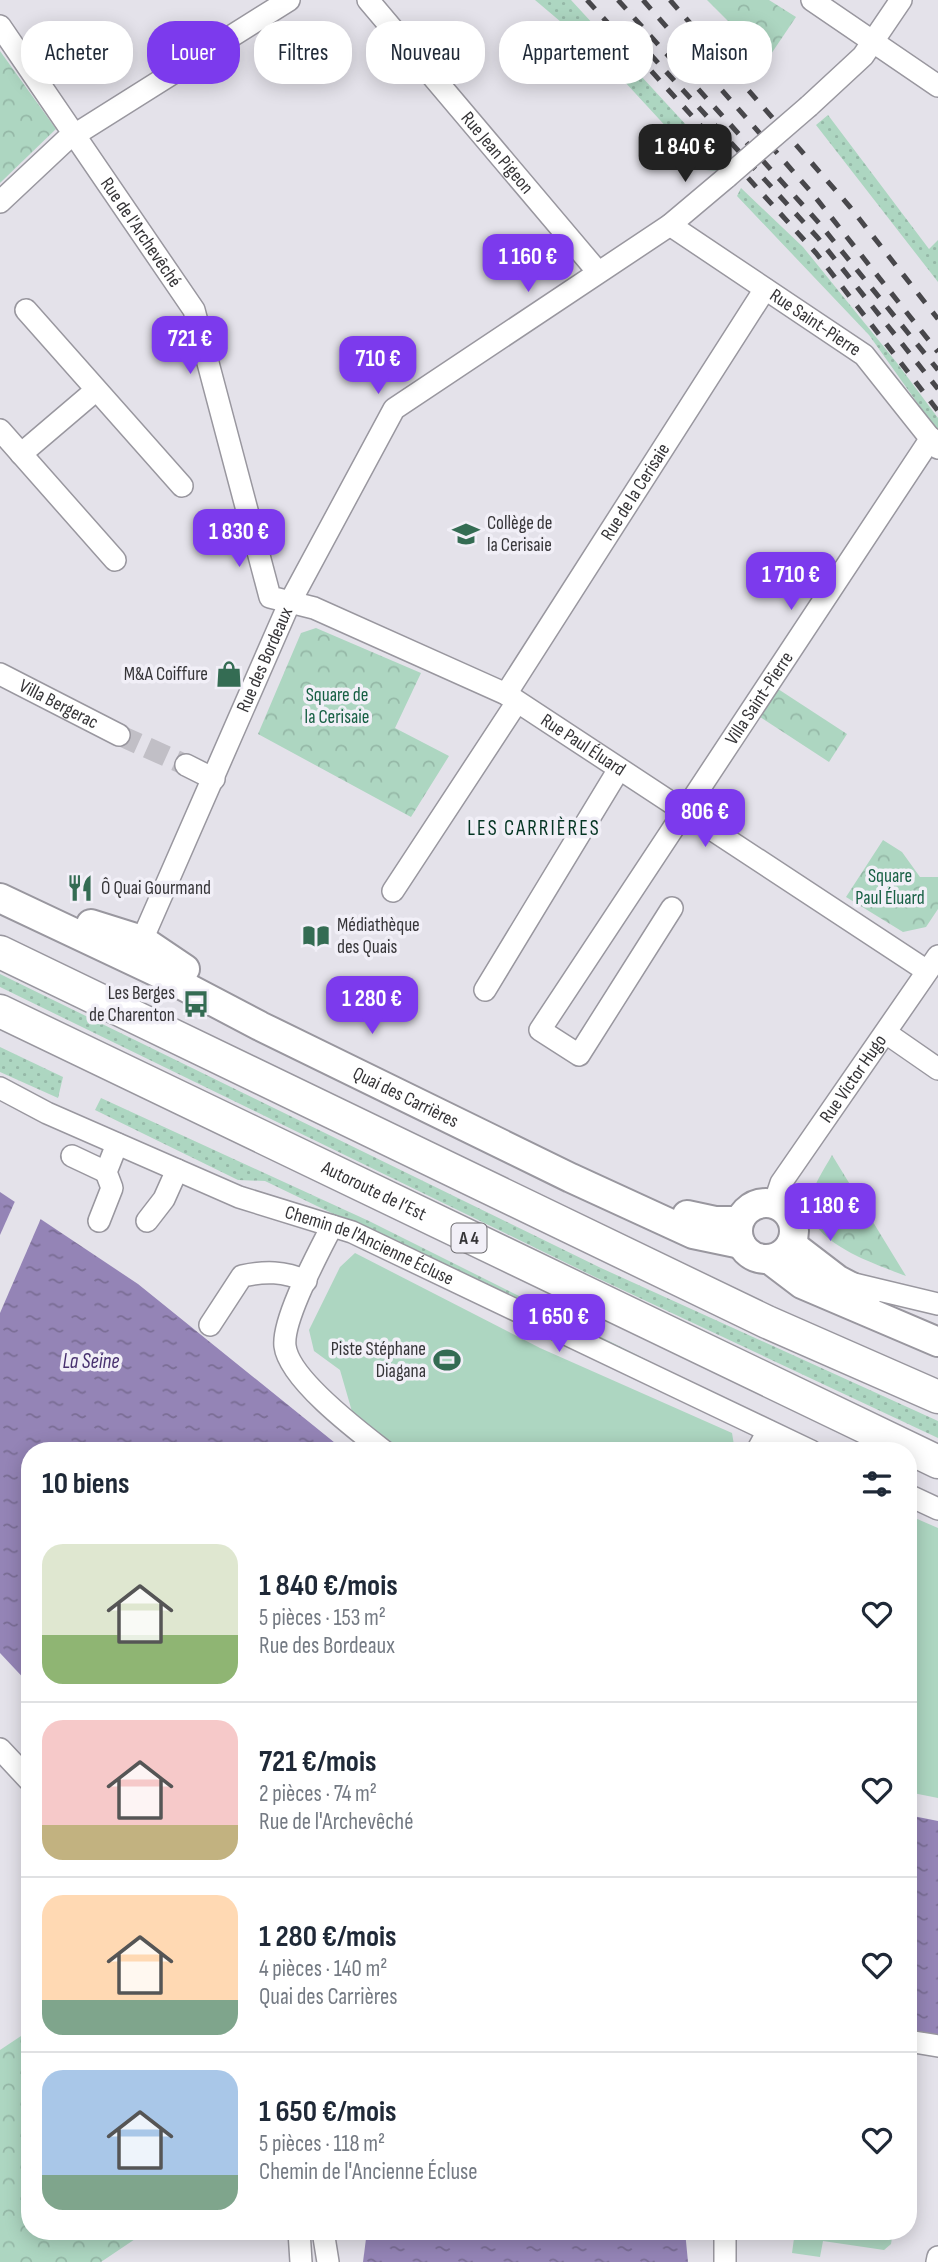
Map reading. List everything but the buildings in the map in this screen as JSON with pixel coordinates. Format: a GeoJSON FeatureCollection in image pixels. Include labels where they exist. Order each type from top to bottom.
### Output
{"type":"FeatureCollection","features":[{"type":"Feature","properties":{"kind":"highway"},"geometry":{"type":"LineString","coordinates":[[0,952],[729,1304],[938,1397]]}},
{"type":"Feature","properties":{"kind":"highway","name":"Autoroute de l’Est"},"geometry":{"type":"LineString","coordinates":[[0,1011],[896,1442]]}},
{"type":"Feature","properties":{"kind":"highway","name":"Autoroute de l’Est"},"geometry":{"type":"LineString","coordinates":[[917,1452],[938,1462]]}},
{"type":"Feature","properties":{"kind":"main road","name":"Quai des Carrières"},"geometry":{"type":"LineString","coordinates":[[0,884],[103,929],[139,949]]}},
{"type":"Feature","properties":{"kind":"main road","name":"Quai des Carrières"},"geometry":{"type":"LineString","coordinates":[[0,898],[184,968],[268,1014],[682,1214],[715,1221],[740,1233]]}},
{"type":"Feature","properties":{"kind":"main road"},"geometry":{"type":"LineString","coordinates":[[780,1252],[793,1225],[790,1216],[774,1204],[766,1203],[750,1208],[740,1233],[751,1255],[780,1252],[938,1331]]}},
{"type":"Feature","properties":{"kind":"main road"},"geometry":{"type":"LineString","coordinates":[[780,1252],[802,1284],[938,1342]]}},
{"type":"Feature","properties":{"kind":"street"},"geometry":{"type":"LineString","coordinates":[[0,202],[70,139],[289,0]]}},
{"type":"Feature","properties":{"kind":"street","name":"Rue Jean Pigeon"},"geometry":{"type":"LineString","coordinates":[[368,0],[598,272]]}},
{"type":"Feature","properties":{"kind":"street"},"geometry":{"type":"LineString","coordinates":[[812,0],[938,86]]}},
{"type":"Feature","properties":{"kind":"street","name":"Rue des Bordeaux"},"geometry":{"type":"LineString","coordinates":[[139,949],[289,604],[394,409],[670,225],[846,74],[901,0]]}},
{"type":"Feature","properties":{"kind":"street","name":"Rue de l'Archevêché"},"geometry":{"type":"LineString","coordinates":[[0,26],[70,139],[194,310],[265,586],[270,597],[289,604]]}},
{"type":"Feature","properties":{"kind":"street","name":"Rue Saint-Pierre"},"geometry":{"type":"LineString","coordinates":[[670,225],[864,355],[935,443]]}},
{"type":"Feature","properties":{"kind":"street","name":"Rue de la Cerisaie"},"geometry":{"type":"LineString","coordinates":[[393,891],[765,289]]}},
{"type":"Feature","properties":{"kind":"street"},"geometry":{"type":"LineString","coordinates":[[26,310],[182,486]]}},
{"type":"Feature","properties":{"kind":"street"},"geometry":{"type":"LineString","coordinates":[[21,454],[95,391]]}},
{"type":"Feature","properties":{"kind":"street"},"geometry":{"type":"LineString","coordinates":[[0,430],[116,560]]}},
{"type":"Feature","properties":{"kind":"street","name":"Villa Saint-Pierre"},"geometry":{"type":"LineString","coordinates":[[672,908],[579,1055],[540,1030],[683,810],[935,443]]}},
{"type":"Feature","properties":{"kind":"street","name":"Rue Paul Éluard"},"geometry":{"type":"LineString","coordinates":[[289,604],[314,608],[511,698],[683,810],[933,964]]}},
{"type":"Feature","properties":{"kind":"street","name":"Villa Bergerac"},"geometry":{"type":"LineString","coordinates":[[0,674],[119,735]]}},
{"type":"Feature","properties":{"kind":"street"},"geometry":{"type":"LineString","coordinates":[[186,765],[214,779]]}},
{"type":"Feature","properties":{"kind":"street"},"geometry":{"type":"LineString","coordinates":[[485,990],[619,769]]}},
{"type":"Feature","properties":{"kind":"street","name":"Rue Victor Hugo"},"geometry":{"type":"LineString","coordinates":[[774,1204],[781,1184],[933,964]]}},
{"type":"Feature","properties":{"kind":"street"},"geometry":{"type":"LineString","coordinates":[[886,1033],[938,1069]]}},
{"type":"Feature","properties":{"kind":"street","name":"Chemin de l'Ancienne Écluse"},"geometry":{"type":"LineString","coordinates":[[0,1087],[117,1144],[239,1197],[342,1229],[793,1442]]}},
{"type":"Feature","properties":{"kind":"street"},"geometry":{"type":"LineString","coordinates":[[99,1221],[112,1188],[106,1172],[117,1144]]}},
{"type":"Feature","properties":{"kind":"street"},"geometry":{"type":"LineString","coordinates":[[72,1156],[106,1172]]}},
{"type":"Feature","properties":{"kind":"street"},"geometry":{"type":"LineString","coordinates":[[147,1221],[164,1199],[177,1170]]}},
{"type":"Feature","properties":{"kind":"street"},"geometry":{"type":"LineString","coordinates":[[342,1229],[306,1281],[285,1336],[285,1349],[292,1365],[351,1425],[373,1442]]}},
{"type":"Feature","properties":{"kind":"street"},"geometry":{"type":"LineString","coordinates":[[210,1325],[242,1276],[264,1271],[291,1274],[306,1281]]}},
{"type":"Feature","properties":{"kind":"street"},"geometry":{"type":"LineString","coordinates":[[838,1280],[938,1304]]}},
{"type":"Feature","properties":{"kind":"street"},"geometry":{"type":"LineString","coordinates":[[762,1442],[768,1430]]}},
{"type":"Feature","properties":{"kind":"street"},"geometry":{"type":"LineString","coordinates":[[917,1499],[938,1509]]}},
{"type":"Feature","properties":{"kind":"street"},"geometry":{"type":"LineString","coordinates":[[0,1749],[21,1771]]}},
{"type":"Feature","properties":{"kind":"street"},"geometry":{"type":"LineString","coordinates":[[917,2042],[938,2046]]}},
{"type":"Feature","properties":{"kind":"street"},"geometry":{"type":"LineString","coordinates":[[300,2240],[301,2262]]}},
{"type":"Feature","properties":{"kind":"street"},"geometry":{"type":"LineString","coordinates":[[324,2240],[328,2262]]}},
{"type":"Feature","properties":{"kind":"street"},"geometry":{"type":"LineString","coordinates":[[724,2262],[725,2240]]}},
{"type":"Feature","properties":{"kind":"green space"},"geometry":{"type":"Polygon","coordinates":[[[535,0],[571,0],[590,21],[560,21],[535,0]]]}},
{"type":"Feature","properties":{"kind":"green space"},"geometry":{"type":"Polygon","coordinates":[[[707,0],[769,0],[796,17],[772,53],[772,21],[728,21],[707,0]]]}},
{"type":"Feature","properties":{"kind":"green space"},"geometry":{"type":"Polygon","coordinates":[[[0,51],[21,84],[24,84],[56,129],[0,183],[0,51]]]}},
{"type":"Feature","properties":{"kind":"green space"},"geometry":{"type":"Polygon","coordinates":[[[627,84],[648,84],[723,165],[717,171],[706,170],[627,84]]]}},
{"type":"Feature","properties":{"kind":"green space"},"geometry":{"type":"Polygon","coordinates":[[[828,115],[929,249],[938,240],[938,282],[816,125],[828,115]]]}},
{"type":"Feature","properties":{"kind":"green space"},"geometry":{"type":"Polygon","coordinates":[[[741,188],[803,247],[897,363],[938,418],[938,432],[869,335],[737,196],[741,188]]]}},
{"type":"Feature","properties":{"kind":"green space","name":"Square de la Cerisaie"},"geometry":{"type":"Polygon","coordinates":[[[316,628],[421,673],[395,728],[449,756],[411,817],[258,734],[301,633],[316,628]]]}},
{"type":"Feature","properties":{"kind":"green space"},"geometry":{"type":"Polygon","coordinates":[[[778,689],[847,734],[829,762],[760,717],[778,689]]]}},
{"type":"Feature","properties":{"kind":"green space","name":"Square Paul Éluard"},"geometry":{"type":"Polygon","coordinates":[[[883,840],[902,852],[920,877],[938,877],[938,909],[926,927],[903,932],[846,897],[883,840]]]}},
{"type":"Feature","properties":{"kind":"green space"},"geometry":{"type":"Polygon","coordinates":[[[0,974],[601,1268],[938,1421],[938,1438],[595,1277],[0,987],[0,974]]]}},
{"type":"Feature","properties":{"kind":"green space"},"geometry":{"type":"Polygon","coordinates":[[[0,1047],[63,1077],[58,1098],[0,1072],[0,1047]]]}},
{"type":"Feature","properties":{"kind":"green space"},"geometry":{"type":"Polygon","coordinates":[[[101,1098],[369,1221],[697,1385],[616,1350],[265,1181],[238,1180],[95,1110],[101,1098]]]}},
{"type":"Feature","properties":{"kind":"green space"},"geometry":{"type":"Polygon","coordinates":[[[832,1155],[906,1276],[847,1251],[820,1231],[812,1219],[810,1205],[813,1192],[832,1155]]]}},
{"type":"Feature","properties":{"kind":"green space","name":"Piste Stéphane Diagana"},"geometry":{"type":"Polygon","coordinates":[[[355,1253],[540,1348],[732,1433],[734,1442],[390,1442],[353,1415],[340,1370],[314,1351],[309,1330],[340,1267],[355,1253]]]}},
{"type":"Feature","properties":{"kind":"green space"},"geometry":{"type":"Polygon","coordinates":[[[917,1519],[938,1528],[938,1798],[917,1794],[917,1519]]]}},
{"type":"Feature","properties":{"kind":"green space"},"geometry":{"type":"Polygon","coordinates":[[[21,2036],[21,2240],[134,2240],[101,2262],[0,2262],[0,2050],[21,2036]]]}},
{"type":"Feature","properties":{"kind":"green space"},"geometry":{"type":"Polygon","coordinates":[[[794,2240],[892,2240],[884,2250],[823,2241],[820,2257],[792,2253],[794,2240]]]}},
{"type":"Feature","properties":{"kind":"water","name":"La Seine"},"geometry":{"type":"Polygon","coordinates":[[[0,1192],[138,1284],[334,1442],[21,1442],[21,1675],[0,1653],[0,1192]]]}},
{"type":"Feature","properties":{"kind":"water"},"geometry":{"type":"Polygon","coordinates":[[[917,1817],[938,1821],[938,2035],[917,2032],[917,1817]]]}},
{"type":"Feature","properties":{"kind":"water"},"geometry":{"type":"Polygon","coordinates":[[[366,2240],[686,2240],[688,2262],[363,2262],[366,2240]]]}},
{"type":"Feature","properties":{"kind":"pier"},"geometry":{"type":"Polygon","coordinates":[[[16,1199],[42,1216],[0,1313],[0,1235],[16,1199]]]}},
{"type":"Feature","properties":{"kind":"tunnel"},"geometry":{"type":"LineString","coordinates":[[119,735],[186,765]]}},
{"type":"Feature","properties":{"kind":"railway"},"geometry":{"type":"LineString","coordinates":[[587,0],[816,253],[938,411]]}},
{"type":"Feature","properties":{"kind":"railway"},"geometry":{"type":"LineString","coordinates":[[618,0],[819,223],[938,370]]}},
{"type":"Feature","properties":{"kind":"railway"},"geometry":{"type":"LineString","coordinates":[[643,0],[812,193],[938,352]]}},
{"type":"Feature","properties":{"kind":"railway"},"geometry":{"type":"LineString","coordinates":[[670,0],[850,207],[938,319]]}},
{"type":"Feature","properties":{"kind":"railway"},"geometry":{"type":"LineString","coordinates":[[653,57],[818,238],[938,389]]}},
{"type":"Feature","properties":{"kind":"place","name":"Collège de la Cerisaie"},"geometry":{"type":"Point","coordinates":[466,534]}},
{"type":"Feature","properties":{"kind":"place","name":"M&A Coiffure"},"geometry":{"type":"Point","coordinates":[229,674]}},
{"type":"Feature","properties":{"kind":"place","name":"Ô Quai Gourmand"},"geometry":{"type":"Point","coordinates":[80,888]}},
{"type":"Feature","properties":{"kind":"place","name":"Médiathèque des Quais"},"geometry":{"type":"Point","coordinates":[316,936]}},
{"type":"Feature","properties":{"kind":"place","name":"Les Berges de Charenton"},"geometry":{"type":"Point","coordinates":[196,1004]}},
{"type":"Feature","properties":{"kind":"place","name":"Piste Stéphane Diagana"},"geometry":{"type":"Point","coordinates":[447,1360]}},
{"type":"Feature","properties":{"kind":"district","name":"LES CARRIÈRES"},"geometry":{"type":"Point","coordinates":[534,828]}}]}
